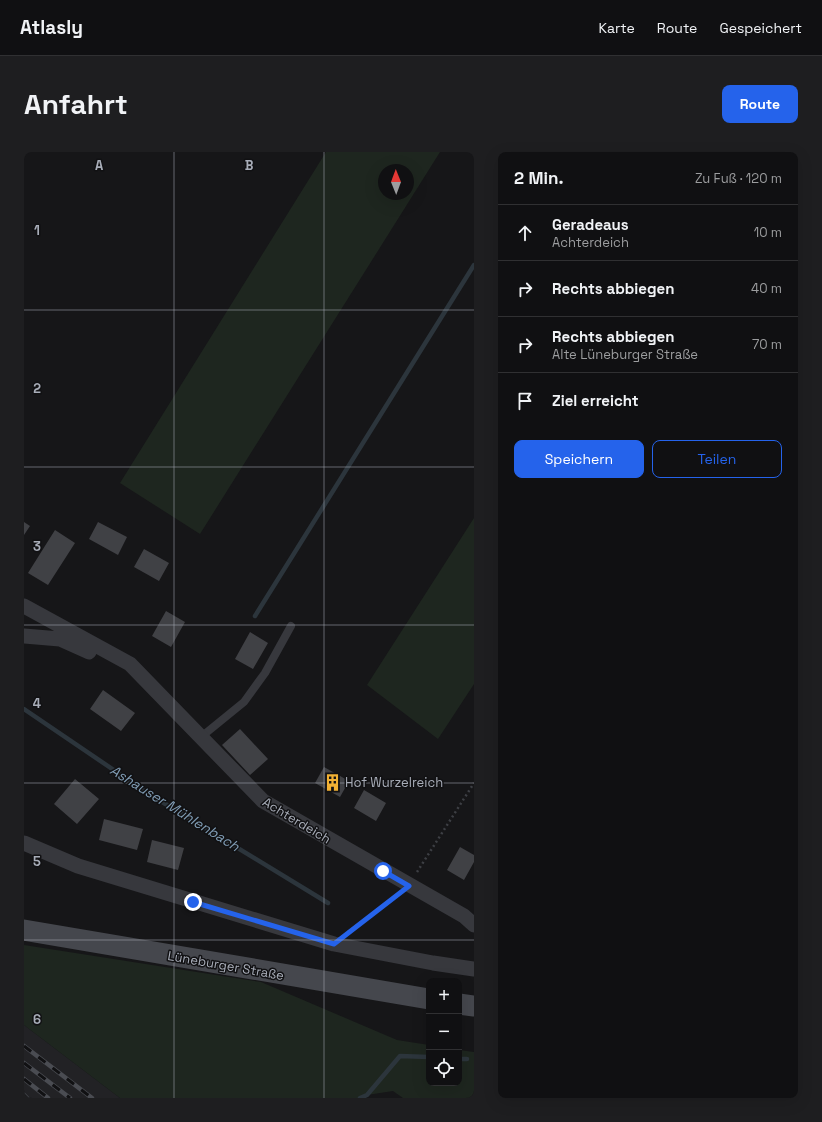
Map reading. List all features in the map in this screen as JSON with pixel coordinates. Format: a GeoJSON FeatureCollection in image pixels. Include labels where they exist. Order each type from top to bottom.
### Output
{"type":"FeatureCollection","features":[{"type":"Feature","properties":{"kind":"main road","name":"Lüneburger Straße"},"geometry":{"type":"LineString","coordinates":[[24,930],[426,998]]}},
{"type":"Feature","properties":{"kind":"main road"},"geometry":{"type":"LineString","coordinates":[[462,1004],[474,1006]]}},
{"type":"Feature","properties":{"kind":"street","name":"Achterdeich"},"geometry":{"type":"LineString","coordinates":[[24,606],[130,664],[262,801],[464,916],[474,925]]}},
{"type":"Feature","properties":{"kind":"street"},"geometry":{"type":"LineString","coordinates":[[24,636],[60,638],[98,657],[130,664]]}},
{"type":"Feature","properties":{"kind":"street"},"geometry":{"type":"LineString","coordinates":[[24,843],[78,866],[334,944],[474,969]]}},
{"type":"Feature","properties":{"kind":"lane"},"geometry":{"type":"LineString","coordinates":[[201,737],[244,702],[265,673],[291,626]]}},
{"type":"Feature","properties":{"kind":"path"},"geometry":{"type":"LineString","coordinates":[[334,944],[409,886],[474,783]]}},
{"type":"Feature","properties":{"kind":"shaded area"},"geometry":{"type":"Polygon","coordinates":[[[326,152],[440,152],[414,193],[414,164],[378,164],[378,200],[410,200],[200,534],[120,483],[326,152]]]}},
{"type":"Feature","properties":{"kind":"shaded area"},"geometry":{"type":"Polygon","coordinates":[[[474,518],[474,684],[438,739],[367,685],[474,518]]]}},
{"type":"Feature","properties":{"kind":"shaded area"},"geometry":{"type":"Polygon","coordinates":[[[24,945],[261,982],[397,1040],[426,1045],[426,1086],[462,1086],[462,1050],[474,1052],[474,1098],[403,1098],[393,1091],[367,1095],[360,1098],[120,1098],[24,1025],[24,945]]]}},
{"type":"Feature","properties":{"kind":"shaded area"},"geometry":{"type":"Polygon","coordinates":[[[24,1025],[120,1098],[24,1098],[24,1025]]]}},
{"type":"Feature","properties":{"kind":"building"},"geometry":{"type":"Polygon","coordinates":[[[24,522],[30,526],[24,535],[24,522]]]}},
{"type":"Feature","properties":{"kind":"building"},"geometry":{"type":"Polygon","coordinates":[[[98,522],[127,537],[118,555],[89,539],[98,522]]]}},
{"type":"Feature","properties":{"kind":"building"},"geometry":{"type":"Polygon","coordinates":[[[55,530],[75,543],[48,585],[28,573],[55,530]]]}},
{"type":"Feature","properties":{"kind":"building"},"geometry":{"type":"Polygon","coordinates":[[[144,549],[169,563],[159,581],[134,567],[144,549]]]}},
{"type":"Feature","properties":{"kind":"building"},"geometry":{"type":"Polygon","coordinates":[[[166,611],[185,622],[171,647],[152,636],[166,611]]]}},
{"type":"Feature","properties":{"kind":"building"},"geometry":{"type":"Polygon","coordinates":[[[250,632],[268,643],[253,669],[235,659],[250,632]]]}},
{"type":"Feature","properties":{"kind":"building"},"geometry":{"type":"Polygon","coordinates":[[[103,690],[135,713],[121,731],[90,709],[103,690]]]}},
{"type":"Feature","properties":{"kind":"building"},"geometry":{"type":"Polygon","coordinates":[[[240,729],[268,759],[250,775],[222,745],[240,729]]]}},
{"type":"Feature","properties":{"kind":"building","name":"Hof Wurzelreich"},"geometry":{"type":"Polygon","coordinates":[[[324,767],[349,781],[340,797],[315,783],[324,767]]]}},
{"type":"Feature","properties":{"kind":"building"},"geometry":{"type":"Polygon","coordinates":[[[75,779],[99,799],[77,824],[54,804],[75,779]]]}},
{"type":"Feature","properties":{"kind":"building"},"geometry":{"type":"Polygon","coordinates":[[[364,790],[386,803],[376,821],[354,808],[364,790]]]}},
{"type":"Feature","properties":{"kind":"building"},"geometry":{"type":"Polygon","coordinates":[[[104,819],[143,829],[137,850],[99,840],[104,819]]]}},
{"type":"Feature","properties":{"kind":"building"},"geometry":{"type":"Polygon","coordinates":[[[152,840],[184,848],[178,870],[147,862],[152,840]]]}},
{"type":"Feature","properties":{"kind":"building"},"geometry":{"type":"Polygon","coordinates":[[[460,847],[474,855],[474,862],[464,880],[447,870],[460,847]]]}},
{"type":"Feature","properties":{"kind":"waterway"},"geometry":{"type":"LineString","coordinates":[[255,616],[474,265]]}},
{"type":"Feature","properties":{"kind":"waterway","name":"Ashauser Mühlenbach"},"geometry":{"type":"LineString","coordinates":[[24,709],[149,794],[328,903]]}},
{"type":"Feature","properties":{"kind":"waterway"},"geometry":{"type":"LineString","coordinates":[[360,1098],[367,1095],[400,1056],[426,1057]]}},
{"type":"Feature","properties":{"kind":"waterway"},"geometry":{"type":"LineString","coordinates":[[462,1059],[467,1059]]}},
{"type":"Feature","properties":{"kind":"railway"},"geometry":{"type":"LineString","coordinates":[[24,1046],[92,1098]]}},
{"type":"Feature","properties":{"kind":"railway"},"geometry":{"type":"LineString","coordinates":[[24,1063],[70,1098]]}},
{"type":"Feature","properties":{"kind":"railway"},"geometry":{"type":"LineString","coordinates":[[24,1079],[48,1098]]}},
{"type":"Feature","properties":{"kind":"railway"},"geometry":{"type":"LineString","coordinates":[[24,1095],[27,1098]]}},
{"type":"Feature","properties":{"kind":"place","name":"Hof Wurzelreich"},"geometry":{"type":"Point","coordinates":[332,782]}},
{"type":"Feature","properties":{"kind":"route"},"geometry":{"type":"LineString","coordinates":[[193,902],[334,944],[409,886],[383,871]]}}]}
